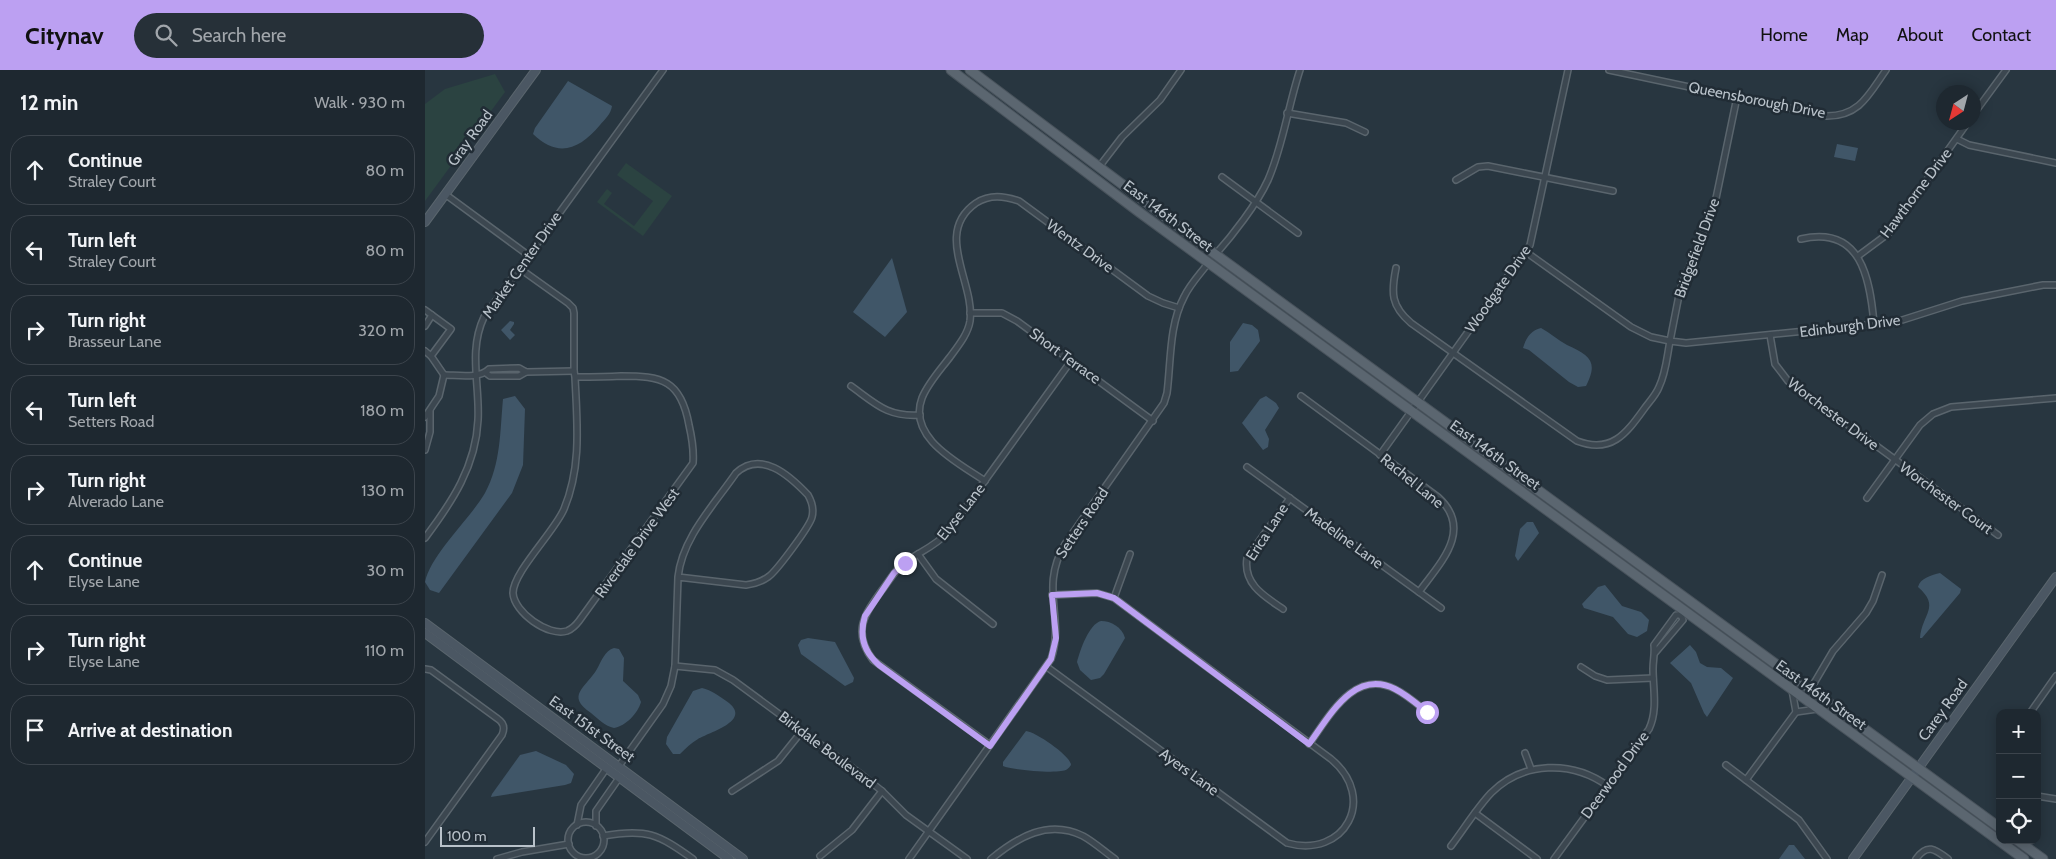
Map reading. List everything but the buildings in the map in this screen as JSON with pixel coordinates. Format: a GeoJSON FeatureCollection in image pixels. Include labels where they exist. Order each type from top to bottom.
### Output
{"type":"FeatureCollection","features":[{"type":"Feature","properties":{"kind":"main road","name":"East 146th Street"},"geometry":{"type":"LineString","coordinates":[[951,70],[1415,406],[1691,602],[1996,825]]}},
{"type":"Feature","properties":{"kind":"main road","name":"East 146th Street"},"geometry":{"type":"LineString","coordinates":[[970,70],[1099,167],[1212,258]]}},
{"type":"Feature","properties":{"kind":"main road","name":"East 146th Street"},"geometry":{"type":"LineString","coordinates":[[1415,406],[1683,613],[2024,859]]}},
{"type":"Feature","properties":{"kind":"main road"},"geometry":{"type":"LineString","coordinates":[[2022,844],[2043,859]]}},
{"type":"Feature","properties":{"kind":"street","name":"Gray Road"},"geometry":{"type":"LineString","coordinates":[[425,222],[536,70]]}},
{"type":"Feature","properties":{"kind":"street","name":"Market Center Drive"},"geometry":{"type":"LineString","coordinates":[[425,538],[451,501],[469,468],[478,421],[476,345],[480,326],[528,255],[663,70]]}},
{"type":"Feature","properties":{"kind":"street"},"geometry":{"type":"LineString","coordinates":[[1099,167],[1121,137],[1156,105],[1181,70]]}},
{"type":"Feature","properties":{"kind":"street","name":"Setters Road"},"geometry":{"type":"LineString","coordinates":[[909,859],[1047,667],[1055,644],[1052,595],[1053,573],[1060,552],[1164,403],[1179,308],[1185,294],[1255,202],[1267,181],[1274,163],[1300,70]]}},
{"type":"Feature","properties":{"kind":"street","name":"Woodgate Drive"},"geometry":{"type":"LineString","coordinates":[[1380,454],[1526,252],[1533,237],[1568,70]]}},
{"type":"Feature","properties":{"kind":"street","name":"Queensborough Drive"},"geometry":{"type":"LineString","coordinates":[[1609,70],[1821,115],[1838,116],[1848,113],[1860,105],[1886,70]]}},
{"type":"Feature","properties":{"kind":"street"},"geometry":{"type":"LineString","coordinates":[[1981,104],[2006,70]]}},
{"type":"Feature","properties":{"kind":"street","name":"Bridgefield Drive"},"geometry":{"type":"LineString","coordinates":[[1397,268],[1393,292],[1399,311],[1411,323],[1571,438],[1583,443],[1599,445],[1613,442],[1627,432],[1659,389],[1663,378],[1680,290],[1715,203],[1737,97]]}},
{"type":"Feature","properties":{"kind":"street"},"geometry":{"type":"LineString","coordinates":[[1287,113],[1347,123],[1365,132]]}},
{"type":"Feature","properties":{"kind":"street","name":"Hawthorne Drive"},"geometry":{"type":"LineString","coordinates":[[1858,256],[1889,233],[1963,130]]}},
{"type":"Feature","properties":{"kind":"street"},"geometry":{"type":"LineString","coordinates":[[1957,139],[1969,145],[2056,163]]}},
{"type":"Feature","properties":{"kind":"street"},"geometry":{"type":"LineString","coordinates":[[1456,180],[1478,166],[1488,166],[1613,191]]}},
{"type":"Feature","properties":{"kind":"street"},"geometry":{"type":"LineString","coordinates":[[1222,177],[1297,233]]}},
{"type":"Feature","properties":{"kind":"street"},"geometry":{"type":"LineString","coordinates":[[445,194],[528,255]]}},
{"type":"Feature","properties":{"kind":"street","name":"Wentz Drive"},"geometry":{"type":"LineString","coordinates":[[970,312],[957,253],[956,234],[963,216],[978,202],[984,198],[1001,196],[1019,202],[1148,296],[1179,308]]}},
{"type":"Feature","properties":{"kind":"street"},"geometry":{"type":"LineString","coordinates":[[1801,239],[1815,236],[1832,238],[1847,246],[1858,256],[1868,280],[1874,324]]}},
{"type":"Feature","properties":{"kind":"street","name":"Edinburgh Drive"},"geometry":{"type":"LineString","coordinates":[[1526,252],[1631,327],[1651,337],[1686,343],[1896,322],[1962,300],[2043,285],[2056,286]]}},
{"type":"Feature","properties":{"kind":"street"},"geometry":{"type":"LineString","coordinates":[[444,375],[476,375],[486,373],[490,376],[519,376],[526,372],[574,374],[573,308],[519,268]]}},
{"type":"Feature","properties":{"kind":"street"},"geometry":{"type":"LineString","coordinates":[[425,310],[451,329],[431,356]]}},
{"type":"Feature","properties":{"kind":"street","name":"Short Terrace"},"geometry":{"type":"LineString","coordinates":[[970,312],[990,311],[1009,316],[1153,421]]}},
{"type":"Feature","properties":{"kind":"street"},"geometry":{"type":"LineString","coordinates":[[970,312],[966,332],[922,397],[920,415],[924,430],[931,441],[985,481]]}},
{"type":"Feature","properties":{"kind":"street"},"geometry":{"type":"LineString","coordinates":[[425,326],[432,316]]}},
{"type":"Feature","properties":{"kind":"street","name":"Worchester Drive"},"geometry":{"type":"LineString","coordinates":[[1770,336],[1775,364],[1783,376],[1895,460]]}},
{"type":"Feature","properties":{"kind":"street"},"geometry":{"type":"LineString","coordinates":[[425,351],[431,356],[444,375],[439,396],[425,417]]}},
{"type":"Feature","properties":{"kind":"street","name":"Elyse Lane"},"geometry":{"type":"LineString","coordinates":[[990,746],[879,665],[868,654],[863,640],[862,624],[867,611],[894,573],[905,563],[945,536],[1071,361]]}},
{"type":"Feature","properties":{"kind":"street","name":"Riverdale Drive West"},"geometry":{"type":"LineString","coordinates":[[574,374],[647,376],[664,381],[673,388],[684,404],[694,449],[693,463],[579,621],[567,631],[548,630],[521,612],[513,592],[518,579],[561,516],[572,486],[577,449],[574,374]]}},
{"type":"Feature","properties":{"kind":"street"},"geometry":{"type":"LineString","coordinates":[[851,386],[890,412],[901,416],[920,415]]}},
{"type":"Feature","properties":{"kind":"street","name":"Rachel Lane"},"geometry":{"type":"LineString","coordinates":[[1301,396],[1444,503],[1452,519],[1453,536],[1449,550],[1419,592]]}},
{"type":"Feature","properties":{"kind":"street"},"geometry":{"type":"LineString","coordinates":[[1867,498],[1920,425],[1933,414],[1941,410],[1972,405],[2056,398]]}},
{"type":"Feature","properties":{"kind":"street"},"geometry":{"type":"LineString","coordinates":[[425,450],[430,432],[430,410]]}},
{"type":"Feature","properties":{"kind":"street","name":"Worchester Court"},"geometry":{"type":"LineString","coordinates":[[1895,460],[1998,536]]}},
{"type":"Feature","properties":{"kind":"street"},"geometry":{"type":"LineString","coordinates":[[619,766],[663,704],[671,686],[675,666],[678,578],[682,554],[691,537],[736,473],[743,467],[759,463],[769,465],[809,495],[812,502],[812,519],[769,577],[754,584],[678,578]]}},
{"type":"Feature","properties":{"kind":"street","name":"Madeline Lane"},"geometry":{"type":"LineString","coordinates":[[1247,466],[1441,608]]}},
{"type":"Feature","properties":{"kind":"street","name":"Erica Lane"},"geometry":{"type":"LineString","coordinates":[[1283,609],[1253,586],[1249,579],[1246,565],[1247,558],[1289,498]]}},
{"type":"Feature","properties":{"kind":"street"},"geometry":{"type":"LineString","coordinates":[[918,554],[937,579],[993,624]]}},
{"type":"Feature","properties":{"kind":"street"},"geometry":{"type":"LineString","coordinates":[[1114,598],[1130,554]]}},
{"type":"Feature","properties":{"kind":"street"},"geometry":{"type":"LineString","coordinates":[[1810,690],[1833,651],[1866,613],[1873,601],[1882,575]]}},
{"type":"Feature","properties":{"kind":"street","name":"Carey Road"},"geometry":{"type":"LineString","coordinates":[[1853,859],[2056,577]]}},
{"type":"Feature","properties":{"kind":"street"},"geometry":{"type":"LineString","coordinates":[[1052,595],[1097,593],[1114,598],[1309,744],[1342,699],[1353,690],[1363,686],[1374,684],[1387,686],[1406,696],[1427,712]]}},
{"type":"Feature","properties":{"kind":"street"},"geometry":{"type":"LineString","coordinates":[[1655,653],[1683,620],[1683,613],[1691,602]]}},
{"type":"Feature","properties":{"kind":"street","name":"Deerwood Drive"},"geometry":{"type":"LineString","coordinates":[[1554,859],[1645,736],[1655,709],[1653,678],[1654,645],[1676,615],[1683,613]]}},
{"type":"Feature","properties":{"kind":"street","name":"East 151st Street"},"geometry":{"type":"LineString","coordinates":[[425,623],[743,859]]}},
{"type":"Feature","properties":{"kind":"street","name":"East 151st Street"},"geometry":{"type":"LineString","coordinates":[[425,633],[729,859]]}},
{"type":"Feature","properties":{"kind":"street","name":"Birkdale Boulevard"},"geometry":{"type":"LineString","coordinates":[[675,666],[705,668],[724,674],[882,791],[902,811],[967,859]]}},
{"type":"Feature","properties":{"kind":"street","name":"Ayers Lane"},"geometry":{"type":"LineString","coordinates":[[1047,667],[1287,843],[1312,847],[1326,843],[1339,834],[1348,823],[1353,807],[1353,795],[1351,784],[1340,767],[1309,744]]}},
{"type":"Feature","properties":{"kind":"street"},"geometry":{"type":"LineString","coordinates":[[1581,667],[1595,676],[1607,680],[1653,678]]}},
{"type":"Feature","properties":{"kind":"street"},"geometry":{"type":"LineString","coordinates":[[425,669],[431,670],[503,722],[504,728],[502,735],[425,842]]}},
{"type":"Feature","properties":{"kind":"street"},"geometry":{"type":"LineString","coordinates":[[2033,709],[2056,676]]}},
{"type":"Feature","properties":{"kind":"street"},"geometry":{"type":"LineString","coordinates":[[1747,780],[1796,712],[1792,690]]}},
{"type":"Feature","properties":{"kind":"street"},"geometry":{"type":"LineString","coordinates":[[1796,712],[1817,709]]}},
{"type":"Feature","properties":{"kind":"street"},"geometry":{"type":"LineString","coordinates":[[732,791],[778,761],[802,731]]}},
{"type":"Feature","properties":{"kind":"street"},"geometry":{"type":"LineString","coordinates":[[1525,753],[1531,769]]}},
{"type":"Feature","properties":{"kind":"street"},"geometry":{"type":"LineString","coordinates":[[1726,765],[1799,820],[1827,859]]}},
{"type":"Feature","properties":{"kind":"street"},"geometry":{"type":"LineString","coordinates":[[1451,846],[1491,793],[1502,783],[1531,769],[1553,767],[1576,770],[1592,775],[1608,786]]}},
{"type":"Feature","properties":{"kind":"street"},"geometry":{"type":"LineString","coordinates":[[577,826],[578,814],[583,800],[607,769]]}},
{"type":"Feature","properties":{"kind":"street"},"geometry":{"type":"LineString","coordinates":[[597,826],[587,823],[577,826],[571,832],[569,844],[571,849],[579,856],[590,858],[595,856],[603,847],[603,836],[597,826],[596,811],[619,778]]}},
{"type":"Feature","properties":{"kind":"street"},"geometry":{"type":"LineString","coordinates":[[820,856],[852,830],[882,791]]}},
{"type":"Feature","properties":{"kind":"street"},"geometry":{"type":"LineString","coordinates":[[2041,797],[2056,799]]}},
{"type":"Feature","properties":{"kind":"street"},"geometry":{"type":"LineString","coordinates":[[1475,813],[1537,859]]}},
{"type":"Feature","properties":{"kind":"street"},"geometry":{"type":"LineString","coordinates":[[991,859],[1027,834],[1044,829],[1054,829],[1083,836],[1115,859]]}},
{"type":"Feature","properties":{"kind":"street"},"geometry":{"type":"LineString","coordinates":[[603,836],[635,832],[654,835],[672,844],[693,859]]}},
{"type":"Feature","properties":{"kind":"street"},"geometry":{"type":"LineString","coordinates":[[497,859],[522,852],[569,844]]}},
{"type":"Feature","properties":{"kind":"street"},"geometry":{"type":"LineString","coordinates":[[1916,859],[1923,851],[1930,849],[1937,851],[1948,859]]}},
{"type":"Feature","properties":{"kind":"green space"},"geometry":{"type":"Polygon","coordinates":[[[495,74],[505,92],[425,201],[425,104],[445,89],[495,74]]]}},
{"type":"Feature","properties":{"kind":"green space"},"geometry":{"type":"Polygon","coordinates":[[[626,163],[672,196],[643,236],[597,202],[607,189],[612,193],[604,204],[634,226],[653,201],[617,175],[626,163]]]}},
{"type":"Feature","properties":{"kind":"water"},"geometry":{"type":"Polygon","coordinates":[[[568,81],[612,106],[606,118],[592,134],[576,145],[560,148],[542,142],[533,134],[535,128],[568,81]]]}},
{"type":"Feature","properties":{"kind":"water"},"geometry":{"type":"Polygon","coordinates":[[[1837,144],[1858,148],[1855,161],[1834,157],[1837,144]]]}},
{"type":"Feature","properties":{"kind":"water"},"geometry":{"type":"Polygon","coordinates":[[[892,258],[907,312],[885,337],[853,312],[892,258]]]}},
{"type":"Feature","properties":{"kind":"water"},"geometry":{"type":"Polygon","coordinates":[[[510,321],[514,322],[510,330],[515,335],[510,340],[501,330],[510,321]]]}},
{"type":"Feature","properties":{"kind":"water"},"geometry":{"type":"Polygon","coordinates":[[[1243,323],[1252,325],[1258,330],[1260,341],[1238,371],[1230,372],[1230,342],[1243,323]]]}},
{"type":"Feature","properties":{"kind":"water"},"geometry":{"type":"Polygon","coordinates":[[[1541,328],[1581,352],[1590,360],[1592,370],[1586,386],[1578,387],[1569,382],[1529,350],[1523,348],[1529,335],[1541,328]]]}},
{"type":"Feature","properties":{"kind":"water"},"geometry":{"type":"Polygon","coordinates":[[[515,396],[525,409],[523,465],[512,493],[439,593],[430,590],[425,582],[435,560],[478,503],[490,482],[499,447],[503,399],[515,396]]]}},
{"type":"Feature","properties":{"kind":"water"},"geometry":{"type":"Polygon","coordinates":[[[1266,396],[1276,403],[1279,408],[1265,430],[1269,439],[1268,447],[1263,450],[1242,423],[1260,399],[1266,396]]]}},
{"type":"Feature","properties":{"kind":"water"},"geometry":{"type":"Polygon","coordinates":[[[1527,522],[1533,522],[1539,533],[1518,561],[1515,556],[1520,529],[1527,522]]]}},
{"type":"Feature","properties":{"kind":"water"},"geometry":{"type":"Polygon","coordinates":[[[1940,573],[1961,589],[1960,593],[1920,638],[1929,606],[1925,594],[1918,587],[1924,579],[1940,573]]]}},
{"type":"Feature","properties":{"kind":"water"},"geometry":{"type":"Polygon","coordinates":[[[1605,585],[1622,606],[1641,612],[1649,620],[1647,631],[1637,637],[1628,634],[1613,617],[1584,608],[1582,604],[1598,587],[1605,585]]]}},
{"type":"Feature","properties":{"kind":"water"},"geometry":{"type":"Polygon","coordinates":[[[1101,621],[1116,625],[1125,638],[1104,674],[1100,678],[1091,680],[1080,670],[1077,662],[1089,632],[1101,621]]]}},
{"type":"Feature","properties":{"kind":"water"},"geometry":{"type":"Polygon","coordinates":[[[808,638],[835,642],[854,678],[853,682],[845,686],[801,654],[798,645],[801,640],[808,638]]]}},
{"type":"Feature","properties":{"kind":"water"},"geometry":{"type":"Polygon","coordinates":[[[1690,645],[1696,652],[1700,663],[1707,667],[1721,668],[1733,678],[1707,717],[1691,683],[1670,663],[1690,645]]]}},
{"type":"Feature","properties":{"kind":"water"},"geometry":{"type":"Polygon","coordinates":[[[614,648],[619,649],[624,658],[623,681],[638,695],[641,702],[631,718],[623,725],[614,728],[602,722],[583,707],[579,701],[579,696],[580,691],[593,676],[606,654],[614,648]]]}},
{"type":"Feature","properties":{"kind":"water"},"geometry":{"type":"Polygon","coordinates":[[[702,688],[729,703],[734,709],[735,715],[726,725],[695,741],[680,754],[673,754],[666,744],[667,737],[693,691],[702,688]]]}},
{"type":"Feature","properties":{"kind":"water"},"geometry":{"type":"Polygon","coordinates":[[[1026,731],[1037,735],[1052,745],[1065,756],[1071,765],[1067,769],[1056,772],[1023,770],[1003,766],[1003,762],[1026,731]]]}},
{"type":"Feature","properties":{"kind":"water"},"geometry":{"type":"Polygon","coordinates":[[[536,751],[566,765],[574,774],[571,783],[491,797],[520,755],[536,751]]]}},
{"type":"Feature","properties":{"kind":"water"},"geometry":{"type":"Polygon","coordinates":[[[1789,845],[1794,845],[1805,859],[1779,859],[1789,845]]]}},
{"type":"Feature","properties":{"kind":"route"},"geometry":{"type":"LineString","coordinates":[[905,563],[894,573],[867,611],[862,624],[863,640],[868,654],[879,665],[990,746],[1047,667],[1054,652],[1056,638],[1052,595],[1097,593],[1114,598],[1309,744],[1342,699],[1353,690],[1369,684],[1396,689],[1427,712]]}}]}
